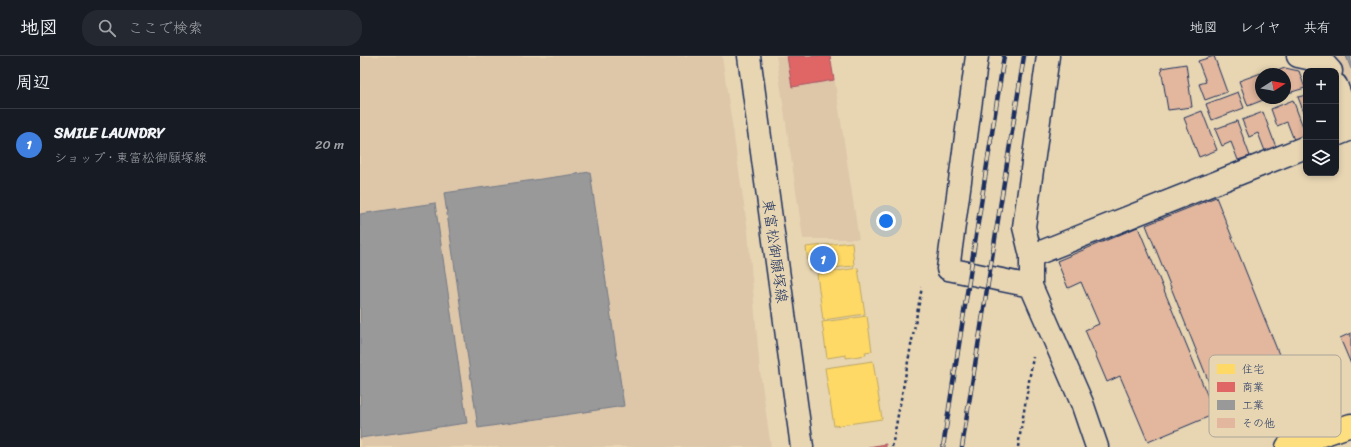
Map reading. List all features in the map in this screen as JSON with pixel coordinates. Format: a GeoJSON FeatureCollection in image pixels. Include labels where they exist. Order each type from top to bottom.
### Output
{"type":"FeatureCollection","features":[{"type":"Feature","properties":{"kind":"main road"},"geometry":{"type":"LineString","coordinates":[[1341,428],[1351,425]]}},
{"type":"Feature","properties":{"kind":"main road"},"geometry":{"type":"LineString","coordinates":[[1287,447],[1316,437]]}},
{"type":"Feature","properties":{"kind":"street","name":"東富松御願塚線"},"geometry":{"type":"LineString","coordinates":[[748,56],[802,447]]}},
{"type":"Feature","properties":{"kind":"street"},"geometry":{"type":"LineString","coordinates":[[977,56],[948,269],[1031,286]]}},
{"type":"Feature","properties":{"kind":"street"},"geometry":{"type":"LineString","coordinates":[[1048,56],[1024,227],[1031,256],[1031,286],[1082,403],[1097,447]]}},
{"type":"Feature","properties":{"kind":"street"},"geometry":{"type":"LineString","coordinates":[[1298,56],[1322,61],[1328,68]]}},
{"type":"Feature","properties":{"kind":"street"},"geometry":{"type":"LineString","coordinates":[[1339,93],[1351,124]]}},
{"type":"Feature","properties":{"kind":"street"},"geometry":{"type":"LineString","coordinates":[[1339,134],[1351,129]]}},
{"type":"Feature","properties":{"kind":"street"},"geometry":{"type":"LineString","coordinates":[[1031,256],[1303,148]]}},
{"type":"Feature","properties":{"kind":"path"},"geometry":{"type":"LineString","coordinates":[[892,447],[922,287]]}},
{"type":"Feature","properties":{"kind":"path"},"geometry":{"type":"LineString","coordinates":[[1018,447],[1033,354]]}},
{"type":"Feature","properties":{"kind":"shaded area"},"geometry":{"type":"Polygon","coordinates":[[[360,56],[722,56],[748,231],[760,370],[771,447],[360,447],[360,56]]]}},
{"type":"Feature","properties":{"kind":"shaded area"},"geometry":{"type":"Polygon","coordinates":[[[776,56],[831,56],[859,239],[803,239],[776,56]]]}},
{"type":"Feature","properties":{"kind":"shaded area"},"geometry":{"type":"Polygon","coordinates":[[[1335,56],[1351,56],[1351,95],[1335,56]]]}},
{"type":"Feature","properties":{"kind":"building: 住宅"},"geometry":{"type":"Polygon","coordinates":[[[852,242],[854,266],[809,270],[806,247],[852,242]]]}},
{"type":"Feature","properties":{"kind":"building: 住宅"},"geometry":{"type":"Polygon","coordinates":[[[858,268],[865,314],[823,320],[817,274],[858,268]]]}},
{"type":"Feature","properties":{"kind":"building: 住宅"},"geometry":{"type":"Polygon","coordinates":[[[867,316],[872,351],[865,352],[866,355],[846,358],[846,355],[827,358],[822,322],[867,316]]]}},
{"type":"Feature","properties":{"kind":"building: 住宅"},"geometry":{"type":"Polygon","coordinates":[[[873,361],[882,419],[834,426],[825,368],[873,361]]]}},
{"type":"Feature","properties":{"kind":"building: 商業"},"geometry":{"type":"Polygon","coordinates":[[[787,56],[830,56],[834,80],[792,87],[787,56]]]}},
{"type":"Feature","properties":{"kind":"building: 商業"},"geometry":{"type":"Polygon","coordinates":[[[886,444],[886,447],[868,447],[886,444]]]}},
{"type":"Feature","properties":{"kind":"building: 工業"},"geometry":{"type":"Polygon","coordinates":[[[1346,56],[1351,56],[1351,69],[1346,56]]]}},
{"type":"Feature","properties":{"kind":"building: 工業"},"geometry":{"type":"Polygon","coordinates":[[[590,172],[624,406],[478,428],[444,193],[590,172]]]}},
{"type":"Feature","properties":{"kind":"building: 工業"},"geometry":{"type":"Polygon","coordinates":[[[435,203],[467,423],[360,438],[360,214],[435,203]]]}},
{"type":"Feature","properties":{"kind":"building: その他"},"geometry":{"type":"Polygon","coordinates":[[[1214,56],[1227,92],[1205,100],[1199,84],[1206,82],[1198,61],[1214,56]]]}},
{"type":"Feature","properties":{"kind":"building: その他"},"geometry":{"type":"Polygon","coordinates":[[[1186,64],[1192,107],[1168,110],[1161,68],[1186,64]]]}},
{"type":"Feature","properties":{"kind":"building: その他"},"geometry":{"type":"Polygon","coordinates":[[[1291,69],[1299,71],[1303,82],[1303,89],[1291,92],[1291,69]]]}},
{"type":"Feature","properties":{"kind":"building: その他"},"geometry":{"type":"Polygon","coordinates":[[[1255,75],[1255,103],[1248,106],[1239,81],[1255,75]]]}},
{"type":"Feature","properties":{"kind":"building: その他"},"geometry":{"type":"Polygon","coordinates":[[[1238,92],[1244,108],[1212,120],[1206,104],[1238,92]]]}},
{"type":"Feature","properties":{"kind":"building: その他"},"geometry":{"type":"Polygon","coordinates":[[[1303,96],[1303,110],[1298,97],[1303,96]]]}},
{"type":"Feature","properties":{"kind":"building: その他"},"geometry":{"type":"Polygon","coordinates":[[[1293,100],[1303,127],[1303,136],[1294,140],[1287,122],[1277,126],[1271,109],[1283,104],[1291,104],[1291,101],[1293,100]]]}},
{"type":"Feature","properties":{"kind":"building: その他"},"geometry":{"type":"Polygon","coordinates":[[[1202,111],[1217,150],[1199,157],[1184,118],[1202,111]]]}},
{"type":"Feature","properties":{"kind":"building: その他"},"geometry":{"type":"Polygon","coordinates":[[[1263,112],[1276,147],[1265,151],[1258,133],[1249,137],[1242,120],[1263,112]]]}},
{"type":"Feature","properties":{"kind":"building: その他"},"geometry":{"type":"Polygon","coordinates":[[[1237,121],[1250,156],[1238,160],[1231,142],[1222,146],[1215,129],[1237,121]]]}},
{"type":"Feature","properties":{"kind":"building: その他"},"geometry":{"type":"Polygon","coordinates":[[[1216,197],[1279,355],[1209,355],[1209,382],[1146,225],[1216,197]]]}},
{"type":"Feature","properties":{"kind":"building: その他"},"geometry":{"type":"Polygon","coordinates":[[[1138,227],[1209,399],[1209,417],[1148,442],[1120,376],[1107,382],[1085,330],[1099,324],[1081,282],[1068,288],[1057,261],[1138,227]]]}},
{"type":"Feature","properties":{"kind":"building: その他"},"geometry":{"type":"Polygon","coordinates":[[[1351,333],[1351,364],[1340,338],[1351,333]]]}},
{"type":"Feature","properties":{"kind":"railway"},"geometry":{"type":"LineString","coordinates":[[943,447],[1004,56]]}},
{"type":"Feature","properties":{"kind":"railway"},"geometry":{"type":"LineString","coordinates":[[962,447],[1024,56]]}},
{"type":"Feature","properties":{"kind":"place","name":"SMILE LAUNDRY"},"geometry":{"type":"Point","coordinates":[823,259]}}]}
